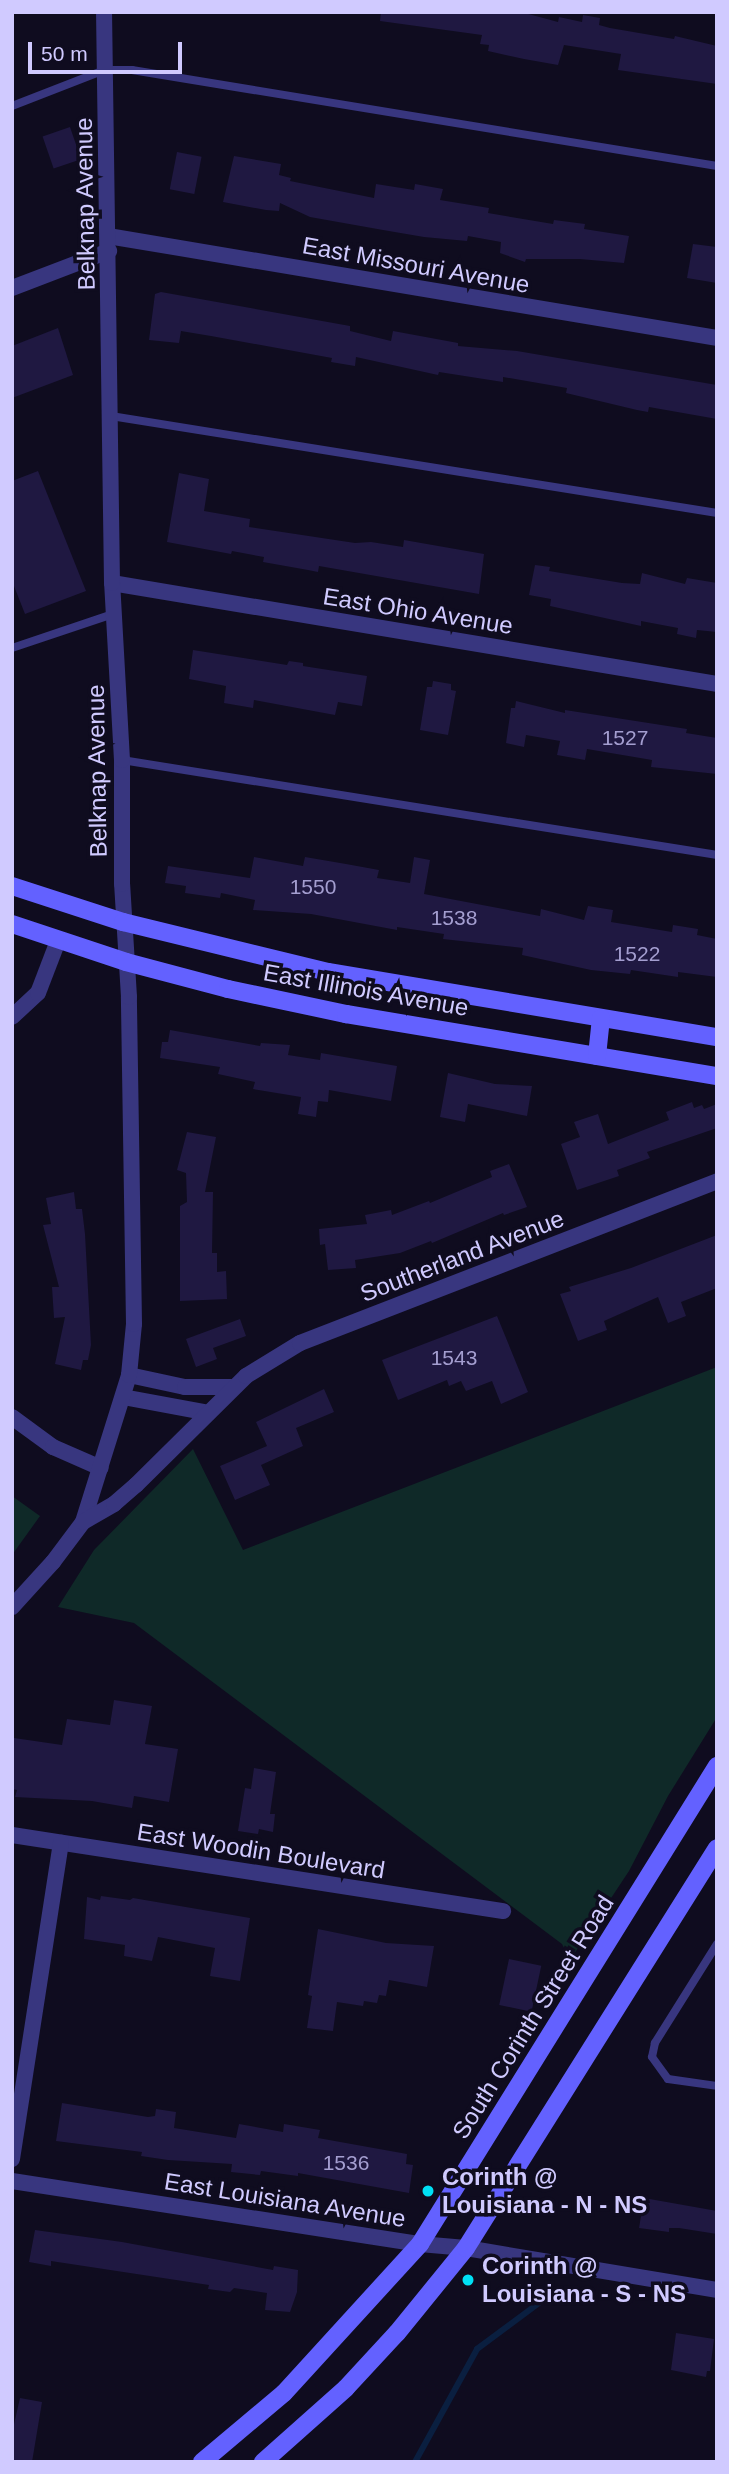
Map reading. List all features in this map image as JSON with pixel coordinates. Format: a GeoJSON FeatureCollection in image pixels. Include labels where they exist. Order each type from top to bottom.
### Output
{"type":"FeatureCollection","features":[{"type":"Feature","properties":{"kind":"main road","name":"East Illinois Avenue"},"geometry":{"type":"LineString","coordinates":[[12,886],[123,922],[328,972],[717,1037]]}},
{"type":"Feature","properties":{"kind":"main road","name":"East Illinois Avenue"},"geometry":{"type":"LineString","coordinates":[[12,924],[126,962],[228,989],[346,1014],[717,1076]]}},
{"type":"Feature","properties":{"kind":"main road"},"geometry":{"type":"LineString","coordinates":[[597,1056],[601,1018]]}},
{"type":"Feature","properties":{"kind":"main road","name":"South Corinth Street Road"},"geometry":{"type":"LineString","coordinates":[[202,2462],[284,2393],[420,2244],[717,1766]]}},
{"type":"Feature","properties":{"kind":"main road"},"geometry":{"type":"LineString","coordinates":[[262,2462],[354,2379],[428,2297],[466,2248],[717,1848]]}},
{"type":"Feature","properties":{"kind":"street","name":"Belknap Avenue"},"geometry":{"type":"LineString","coordinates":[[83,1522],[129,1375],[134,1324],[123,922],[122,760],[112,583],[104,12]]}},
{"type":"Feature","properties":{"kind":"street"},"geometry":{"type":"LineString","coordinates":[[12,288],[108,244]]}},
{"type":"Feature","properties":{"kind":"street","name":"East Missouri Avenue"},"geometry":{"type":"LineString","coordinates":[[108,244],[717,338]]}},
{"type":"Feature","properties":{"kind":"street","name":"East Ohio Avenue"},"geometry":{"type":"LineString","coordinates":[[112,583],[717,684]]}},
{"type":"Feature","properties":{"kind":"street"},"geometry":{"type":"LineString","coordinates":[[12,1017],[38,993],[58,941]]}},
{"type":"Feature","properties":{"kind":"street","name":"Southerland Avenue"},"geometry":{"type":"LineString","coordinates":[[12,1608],[53,1562],[83,1522],[114,1504],[136,1485],[209,1413],[231,1387],[300,1343],[717,1181]]}},
{"type":"Feature","properties":{"kind":"street"},"geometry":{"type":"LineString","coordinates":[[129,1375],[185,1387],[231,1387]]}},
{"type":"Feature","properties":{"kind":"street"},"geometry":{"type":"LineString","coordinates":[[123,1397],[209,1413]]}},
{"type":"Feature","properties":{"kind":"street"},"geometry":{"type":"LineString","coordinates":[[12,1417],[54,1447],[101,1468]]}},
{"type":"Feature","properties":{"kind":"street","name":"East Woodin Boulevard"},"geometry":{"type":"LineString","coordinates":[[12,1835],[503,1911]]}},
{"type":"Feature","properties":{"kind":"street"},"geometry":{"type":"LineString","coordinates":[[12,2159],[61,1843]]}},
{"type":"Feature","properties":{"kind":"street","name":"East Louisiana Avenue"},"geometry":{"type":"LineString","coordinates":[[12,2181],[420,2244],[466,2248],[717,2290]]}},
{"type":"Feature","properties":{"kind":"lane"},"geometry":{"type":"LineString","coordinates":[[12,106],[105,70],[146,72],[717,166]]}},
{"type":"Feature","properties":{"kind":"lane"},"geometry":{"type":"LineString","coordinates":[[111,416],[717,513]]}},
{"type":"Feature","properties":{"kind":"lane"},"geometry":{"type":"LineString","coordinates":[[12,648],[113,614]]}},
{"type":"Feature","properties":{"kind":"lane"},"geometry":{"type":"LineString","coordinates":[[122,760],[717,855]]}},
{"type":"Feature","properties":{"kind":"lane"},"geometry":{"type":"LineString","coordinates":[[717,1944],[655,2043],[652,2057],[668,2079],[717,2087]]}},
{"type":"Feature","properties":{"kind":"green space"},"geometry":{"type":"Polygon","coordinates":[[[717,1367],[717,1717],[668,1796],[629,1871],[570,1960],[562,1944],[134,1623],[58,1607],[94,1550],[193,1449],[243,1550],[717,1367]]]}},
{"type":"Feature","properties":{"kind":"green space"},"geometry":{"type":"Polygon","coordinates":[[[12,1496],[40,1516],[12,1555],[12,1496]]]}},
{"type":"Feature","properties":{"kind":"building"},"geometry":{"type":"Polygon","coordinates":[[[381,12],[521,12],[558,22],[559,17],[582,22],[583,15],[600,18],[599,25],[610,28],[674,39],[675,36],[717,46],[717,84],[618,70],[621,54],[564,45],[558,65],[524,59],[488,51],[489,45],[480,44],[482,35],[380,21],[381,12]]]}},
{"type":"Feature","properties":{"kind":"building"},"geometry":{"type":"Polygon","coordinates":[[[70,127],[81,159],[54,169],[43,136],[70,127]]]}},
{"type":"Feature","properties":{"kind":"building"},"geometry":{"type":"Polygon","coordinates":[[[177,152],[202,157],[194,194],[170,189],[177,152]]]}},
{"type":"Feature","properties":{"kind":"building"},"geometry":{"type":"Polygon","coordinates":[[[234,156],[281,164],[279,175],[291,178],[290,181],[374,198],[376,184],[414,190],[415,184],[443,189],[440,200],[489,208],[488,213],[553,224],[554,220],[585,224],[584,229],[629,236],[624,263],[580,259],[526,259],[525,262],[500,253],[501,242],[468,236],[467,241],[424,237],[383,230],[310,217],[280,203],[279,211],[223,202],[234,156]]]}},
{"type":"Feature","properties":{"kind":"building"},"geometry":{"type":"Polygon","coordinates":[[[693,244],[717,247],[717,283],[687,278],[693,244]]]}},
{"type":"Feature","properties":{"kind":"building"},"geometry":{"type":"Polygon","coordinates":[[[161,292],[350,326],[350,331],[391,341],[393,331],[458,343],[458,346],[517,351],[717,385],[717,419],[649,407],[648,412],[637,410],[566,393],[567,388],[503,377],[503,382],[439,372],[438,375],[356,357],[355,366],[331,362],[332,358],[181,331],[179,343],[149,340],[155,294],[161,292]]]}},
{"type":"Feature","properties":{"kind":"building"},"geometry":{"type":"Polygon","coordinates":[[[58,328],[73,375],[12,398],[12,346],[58,328]]]}},
{"type":"Feature","properties":{"kind":"building"},"geometry":{"type":"Polygon","coordinates":[[[38,471],[86,591],[25,614],[12,581],[12,481],[38,471]]]}},
{"type":"Feature","properties":{"kind":"building"},"geometry":{"type":"Polygon","coordinates":[[[179,473],[209,479],[204,511],[250,519],[249,527],[355,543],[371,542],[403,547],[404,540],[484,554],[479,594],[319,566],[318,572],[263,562],[264,557],[167,542],[179,473]]]}},
{"type":"Feature","properties":{"kind":"building"},"geometry":{"type":"Polygon","coordinates":[[[535,565],[550,567],[549,571],[622,583],[640,584],[642,573],[685,584],[687,578],[717,583],[717,632],[697,630],[696,638],[677,634],[678,628],[641,621],[641,626],[550,606],[551,599],[529,595],[535,565]]]}},
{"type":"Feature","properties":{"kind":"building"},"geometry":{"type":"Polygon","coordinates":[[[193,650],[287,665],[289,661],[303,663],[303,666],[367,676],[362,706],[338,702],[335,715],[254,700],[253,708],[224,703],[226,686],[189,679],[193,650]]]}},
{"type":"Feature","properties":{"kind":"building"},"geometry":{"type":"Polygon","coordinates":[[[433,681],[451,684],[451,690],[456,691],[448,735],[420,730],[427,687],[432,687],[433,681]]]}},
{"type":"Feature","properties":{"kind":"building"},"geometry":{"type":"Polygon","coordinates":[[[516,701],[565,713],[565,710],[687,729],[686,733],[717,738],[717,774],[651,767],[652,760],[587,749],[585,760],[557,755],[560,741],[526,735],[524,747],[506,743],[511,708],[515,708],[516,701]]]}},
{"type":"Feature","properties":{"kind":"building"},"geometry":{"type":"Polygon","coordinates":[[[254,857],[303,866],[305,857],[379,870],[377,878],[410,883],[414,857],[430,860],[424,894],[540,916],[541,909],[584,920],[588,906],[613,910],[611,922],[672,932],[673,925],[698,929],[697,935],[717,939],[717,977],[678,972],[678,977],[631,970],[630,974],[591,970],[522,955],[523,948],[443,939],[444,934],[397,927],[397,930],[311,914],[253,910],[255,900],[221,893],[220,898],[185,893],[186,886],[165,883],[168,866],[250,878],[254,857]]]}},
{"type":"Feature","properties":{"kind":"building"},"geometry":{"type":"Polygon","coordinates":[[[170,1030],[260,1046],[261,1043],[290,1045],[288,1055],[320,1060],[321,1053],[397,1066],[391,1101],[329,1090],[328,1102],[318,1101],[316,1117],[298,1114],[301,1097],[253,1089],[255,1082],[218,1074],[220,1067],[160,1058],[162,1042],[168,1042],[170,1030]]]}},
{"type":"Feature","properties":{"kind":"building"},"geometry":{"type":"Polygon","coordinates":[[[448,1073],[495,1084],[532,1086],[527,1116],[468,1104],[465,1122],[440,1117],[448,1073]]]}},
{"type":"Feature","properties":{"kind":"building"},"geometry":{"type":"Polygon","coordinates":[[[692,1102],[694,1108],[702,1105],[704,1109],[717,1104],[717,1128],[647,1152],[650,1158],[617,1170],[619,1176],[577,1190],[561,1144],[580,1137],[574,1122],[598,1114],[608,1144],[669,1120],[666,1112],[692,1102]]]}},
{"type":"Feature","properties":{"kind":"building"},"geometry":{"type":"Polygon","coordinates":[[[187,1132],[216,1137],[205,1192],[213,1192],[212,1253],[217,1253],[217,1272],[226,1271],[227,1299],[180,1301],[180,1206],[187,1202],[186,1173],[177,1170],[187,1132]]]}},
{"type":"Feature","properties":{"kind":"building"},"geometry":{"type":"Polygon","coordinates":[[[509,1164],[527,1207],[504,1215],[503,1213],[432,1243],[431,1241],[400,1253],[355,1260],[356,1268],[328,1270],[325,1244],[320,1245],[319,1229],[367,1224],[365,1215],[391,1210],[392,1215],[429,1201],[430,1203],[492,1177],[490,1171],[509,1164]]]}},
{"type":"Feature","properties":{"kind":"building"},"geometry":{"type":"Polygon","coordinates":[[[74,1192],[76,1209],[82,1209],[85,1234],[91,1345],[88,1360],[83,1360],[81,1370],[55,1364],[65,1317],[54,1318],[52,1287],[59,1287],[43,1225],[51,1224],[46,1198],[74,1192]]]}},
{"type":"Feature","properties":{"kind":"building"},"geometry":{"type":"Polygon","coordinates":[[[717,1235],[717,1288],[681,1302],[686,1316],[668,1323],[658,1297],[604,1321],[607,1330],[578,1341],[560,1294],[571,1291],[569,1287],[631,1268],[717,1235]]]}},
{"type":"Feature","properties":{"kind":"building"},"geometry":{"type":"Polygon","coordinates":[[[497,1316],[528,1392],[501,1404],[492,1381],[466,1391],[461,1381],[449,1386],[447,1380],[398,1400],[382,1360],[497,1316]]]}},
{"type":"Feature","properties":{"kind":"building"},"geometry":{"type":"Polygon","coordinates":[[[240,1319],[246,1336],[213,1348],[217,1359],[196,1367],[186,1339],[240,1319]]]}},
{"type":"Feature","properties":{"kind":"building"},"geometry":{"type":"Polygon","coordinates":[[[324,1389],[334,1412],[296,1428],[303,1446],[261,1465],[270,1485],[235,1500],[220,1466],[267,1446],[256,1422],[324,1389]]]}},
{"type":"Feature","properties":{"kind":"building"},"geometry":{"type":"Polygon","coordinates":[[[114,1700],[152,1706],[145,1744],[178,1749],[169,1802],[134,1796],[132,1808],[92,1801],[15,1797],[17,1790],[12,1789],[14,1738],[62,1745],[67,1719],[110,1725],[114,1700]]]}},
{"type":"Feature","properties":{"kind":"building"},"geometry":{"type":"Polygon","coordinates":[[[254,1768],[276,1772],[270,1814],[275,1814],[273,1832],[259,1829],[258,1834],[238,1831],[245,1788],[251,1789],[254,1768]]]}},
{"type":"Feature","properties":{"kind":"building"},"geometry":{"type":"Polygon","coordinates":[[[101,1896],[130,1900],[133,1898],[250,1918],[240,1981],[210,1976],[215,1948],[158,1937],[152,1961],[124,1956],[125,1945],[84,1939],[87,1897],[100,1900],[101,1896]]]}},
{"type":"Feature","properties":{"kind":"building"},"geometry":{"type":"Polygon","coordinates":[[[318,1929],[386,1943],[434,1946],[427,1987],[389,1980],[386,1996],[379,1995],[377,2003],[364,2001],[363,2006],[337,2002],[333,2031],[307,2028],[312,1996],[308,1995],[318,1929]]]}},
{"type":"Feature","properties":{"kind":"building"},"geometry":{"type":"Polygon","coordinates":[[[509,1959],[541,1966],[532,2012],[499,2005],[509,1959]]]}},
{"type":"Feature","properties":{"kind":"building"},"geometry":{"type":"Polygon","coordinates":[[[62,2103],[148,2117],[155,2116],[156,2109],[176,2112],[174,2128],[236,2138],[239,2124],[283,2132],[284,2124],[320,2130],[318,2138],[407,2154],[406,2164],[413,2165],[409,2193],[298,2173],[298,2176],[261,2171],[260,2175],[231,2172],[232,2164],[168,2160],[141,2156],[142,2152],[56,2141],[62,2103]]]}},
{"type":"Feature","properties":{"kind":"building"},"geometry":{"type":"Polygon","coordinates":[[[644,2198],[717,2211],[717,2234],[679,2228],[669,2228],[669,2232],[639,2228],[644,2198]]]}},
{"type":"Feature","properties":{"kind":"building"},"geometry":{"type":"Polygon","coordinates":[[[35,2230],[122,2242],[273,2270],[274,2266],[298,2270],[297,2292],[290,2312],[265,2310],[267,2293],[234,2288],[230,2292],[208,2289],[209,2285],[51,2261],[51,2266],[29,2262],[35,2230]]]}},
{"type":"Feature","properties":{"kind":"building"},"geometry":{"type":"Polygon","coordinates":[[[676,2333],[714,2339],[710,2371],[707,2371],[706,2377],[671,2370],[676,2333]]]}},
{"type":"Feature","properties":{"kind":"building"},"geometry":{"type":"Polygon","coordinates":[[[20,2398],[42,2402],[32,2462],[12,2462],[12,2433],[20,2398]]]}},
{"type":"Feature","properties":{"kind":"waterway"},"geometry":{"type":"LineString","coordinates":[[415,2462],[477,2349],[539,2303]]}},
{"type":"Feature","properties":{"kind":"place","name":"Corinth @ Louisiana - N - NS"},"geometry":{"type":"Point","coordinates":[428,2191]}},
{"type":"Feature","properties":{"kind":"place","name":"Corinth @ Louisiana - S - NS"},"geometry":{"type":"Point","coordinates":[468,2280]}}]}
